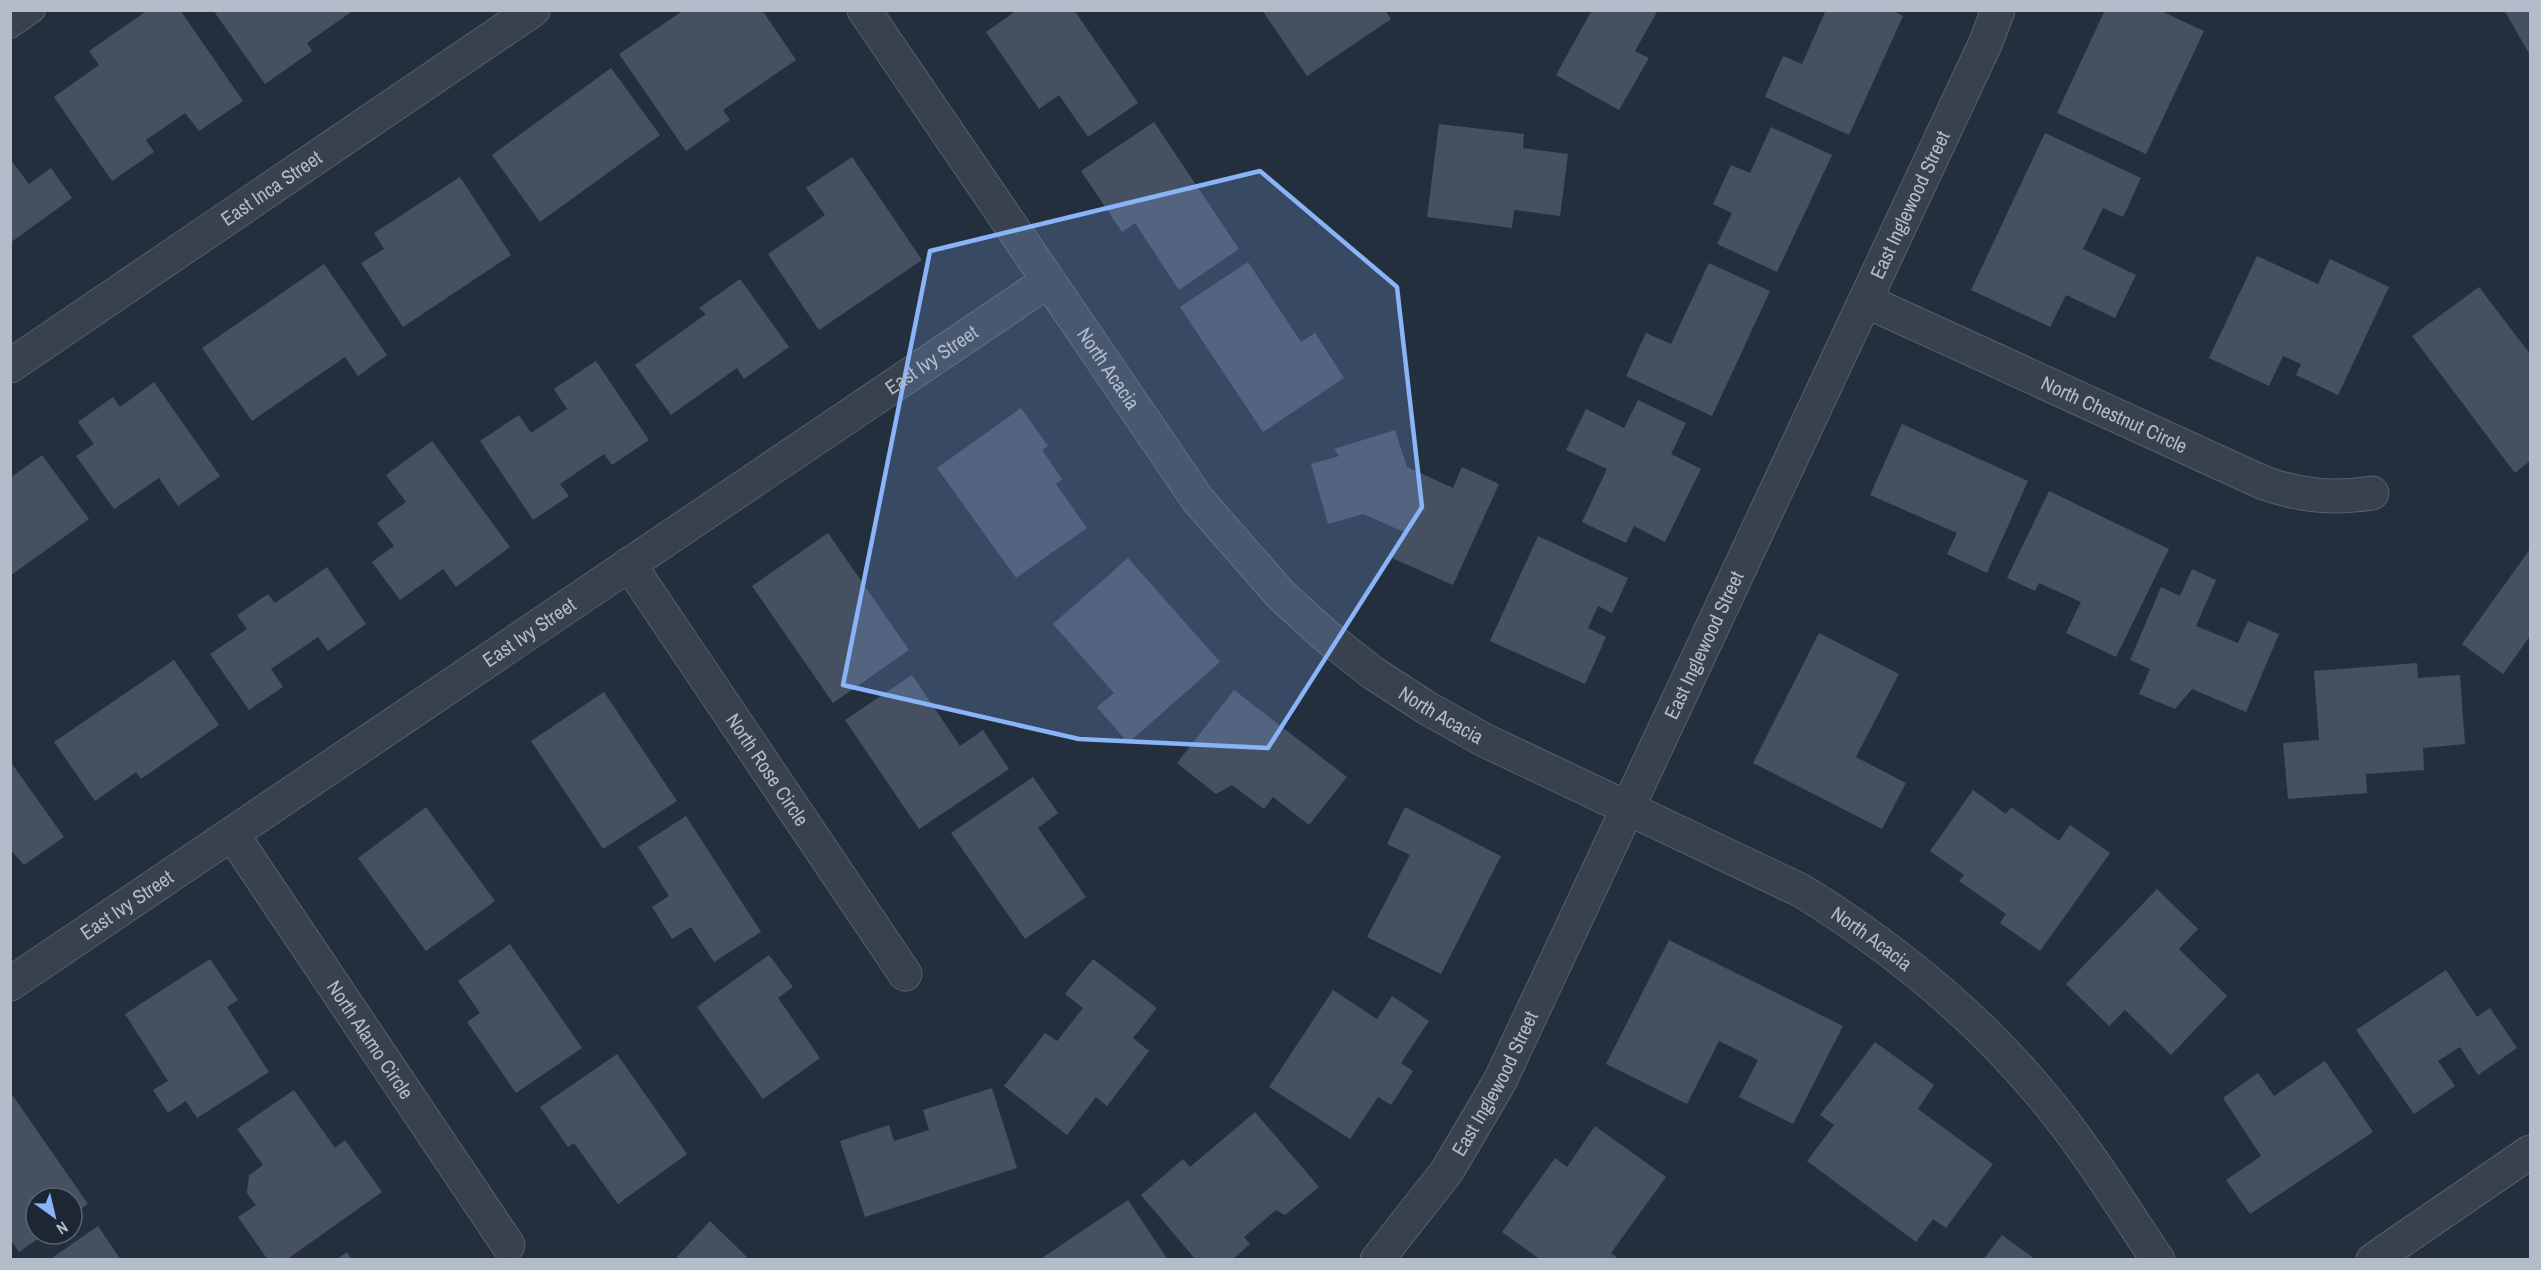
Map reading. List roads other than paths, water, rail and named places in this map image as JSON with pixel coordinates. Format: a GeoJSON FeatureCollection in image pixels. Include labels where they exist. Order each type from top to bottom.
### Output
{"type":"FeatureCollection","features":[{"type":"Feature","properties":{"kind":"street","name":"East Inca Street"},"geometry":{"type":"LineString","coordinates":[[10,366],[533,10]]}},
{"type":"Feature","properties":{"kind":"street","name":"North Acacia"},"geometry":{"type":"LineString","coordinates":[[864,10],[1198,500],[1281,595],[1326,636],[1372,673],[1426,708],[1484,740],[1802,891],[1847,919],[1968,1016],[2036,1088],[2066,1125],[2158,1260]]}},
{"type":"Feature","properties":{"kind":"street","name":"East Inglewood Street"},"geometry":{"type":"LineString","coordinates":[[1377,1260],[1447,1172],[1500,1081],[1866,301],[1986,42],[1998,10]]}},
{"type":"Feature","properties":{"kind":"street","name":"East Ivy Street"},"geometry":{"type":"LineString","coordinates":[[10,984],[1048,280]]}},
{"type":"Feature","properties":{"kind":"street","name":"North Chestnut Circle"},"geometry":{"type":"LineString","coordinates":[[1866,301],[2264,483],[2290,492],[2318,497],[2346,497],[2372,493]]}},
{"type":"Feature","properties":{"kind":"street","name":"North Rose Circle"},"geometry":{"type":"LineString","coordinates":[[629,564],[905,974]]}},
{"type":"Feature","properties":{"kind":"street","name":"North Alamo Circle"},"geometry":{"type":"LineString","coordinates":[[232,834],[508,1245]]}},
{"type":"Feature","properties":{"kind":"street"},"geometry":{"type":"LineString","coordinates":[[2373,1260],[2530,1152]]}},
{"type":"Feature","properties":{"kind":"lane"},"geometry":{"type":"LineString","coordinates":[[10,26],[33,10]]}}]}
